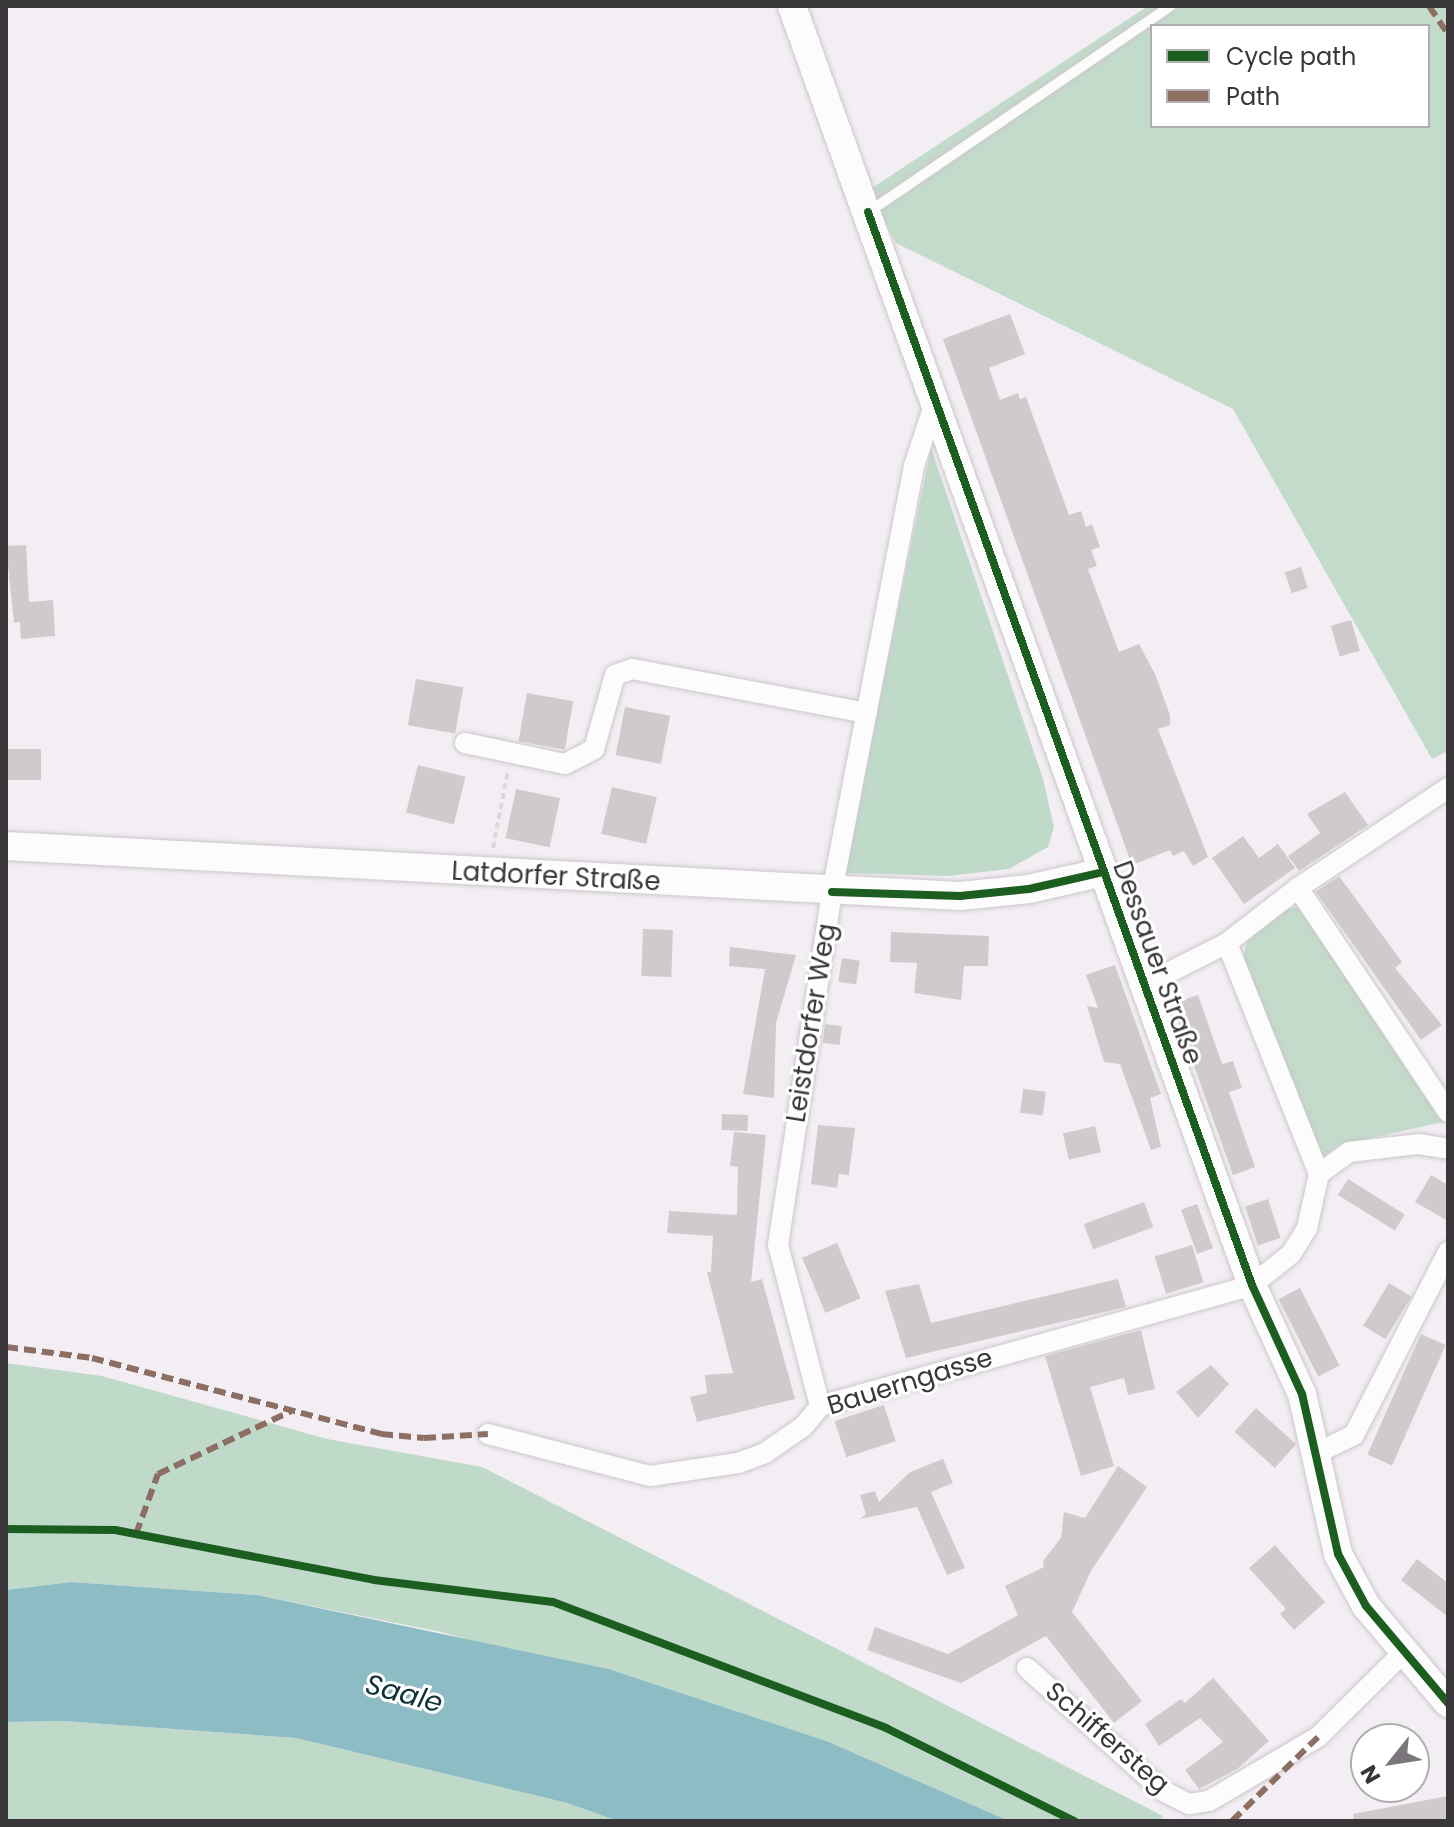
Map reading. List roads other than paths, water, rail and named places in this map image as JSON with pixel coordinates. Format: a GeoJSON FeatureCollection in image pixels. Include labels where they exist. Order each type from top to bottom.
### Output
{"type":"FeatureCollection","features":[{"type":"Feature","properties":{"kind":"main road","name":"Dessauer Straße"},"geometry":{"type":"LineString","coordinates":[[792,6],[1252,1285],[1302,1394],[1338,1554],[1366,1606],[1448,1703]]}},
{"type":"Feature","properties":{"kind":"main road","name":"Latdorfer Straße"},"geometry":{"type":"LineString","coordinates":[[6,846],[488,874],[960,896],[1029,889],[1104,872]]}},
{"type":"Feature","properties":{"kind":"street","name":"Leistdorfer Weg"},"geometry":{"type":"LineString","coordinates":[[820,1406],[778,1245],[832,892],[914,466],[934,405]]}},
{"type":"Feature","properties":{"kind":"street"},"geometry":{"type":"LineString","coordinates":[[465,743],[565,764],[594,749],[615,675],[632,669],[867,713]]}},
{"type":"Feature","properties":{"kind":"street"},"geometry":{"type":"LineString","coordinates":[[1144,985],[1227,943],[1298,888],[1448,788]]}},
{"type":"Feature","properties":{"kind":"street"},"geometry":{"type":"LineString","coordinates":[[1298,888],[1448,1112]]}},
{"type":"Feature","properties":{"kind":"street"},"geometry":{"type":"LineString","coordinates":[[1227,943],[1319,1174],[1307,1228],[1291,1254],[1252,1285]]}},
{"type":"Feature","properties":{"kind":"street"},"geometry":{"type":"LineString","coordinates":[[1319,1174],[1349,1152],[1418,1144],[1448,1149]]}},
{"type":"Feature","properties":{"kind":"street"},"geometry":{"type":"LineString","coordinates":[[1317,1453],[1354,1435],[1448,1252]]}},
{"type":"Feature","properties":{"kind":"street","name":"Bauerngasse"},"geometry":{"type":"LineString","coordinates":[[488,1434],[650,1476],[738,1463],[765,1453],[804,1426],[820,1406],[1252,1285]]}},
{"type":"Feature","properties":{"kind":"street","name":"Schiffersteg"},"geometry":{"type":"LineString","coordinates":[[1027,1668],[1163,1791],[1189,1804],[1209,1801],[1318,1737],[1404,1652]]}},
{"type":"Feature","properties":{"kind":"lane"},"geometry":{"type":"LineString","coordinates":[[868,212],[1171,6]]}},
{"type":"Feature","properties":{"kind":"water","name":"Saale"},"geometry":{"type":"Polygon","coordinates":[[[71,1582],[257,1595],[608,1669],[829,1742],[1009,1821],[618,1821],[567,1803],[296,1738],[63,1721],[6,1722],[6,1590],[71,1582]]]}}]}
